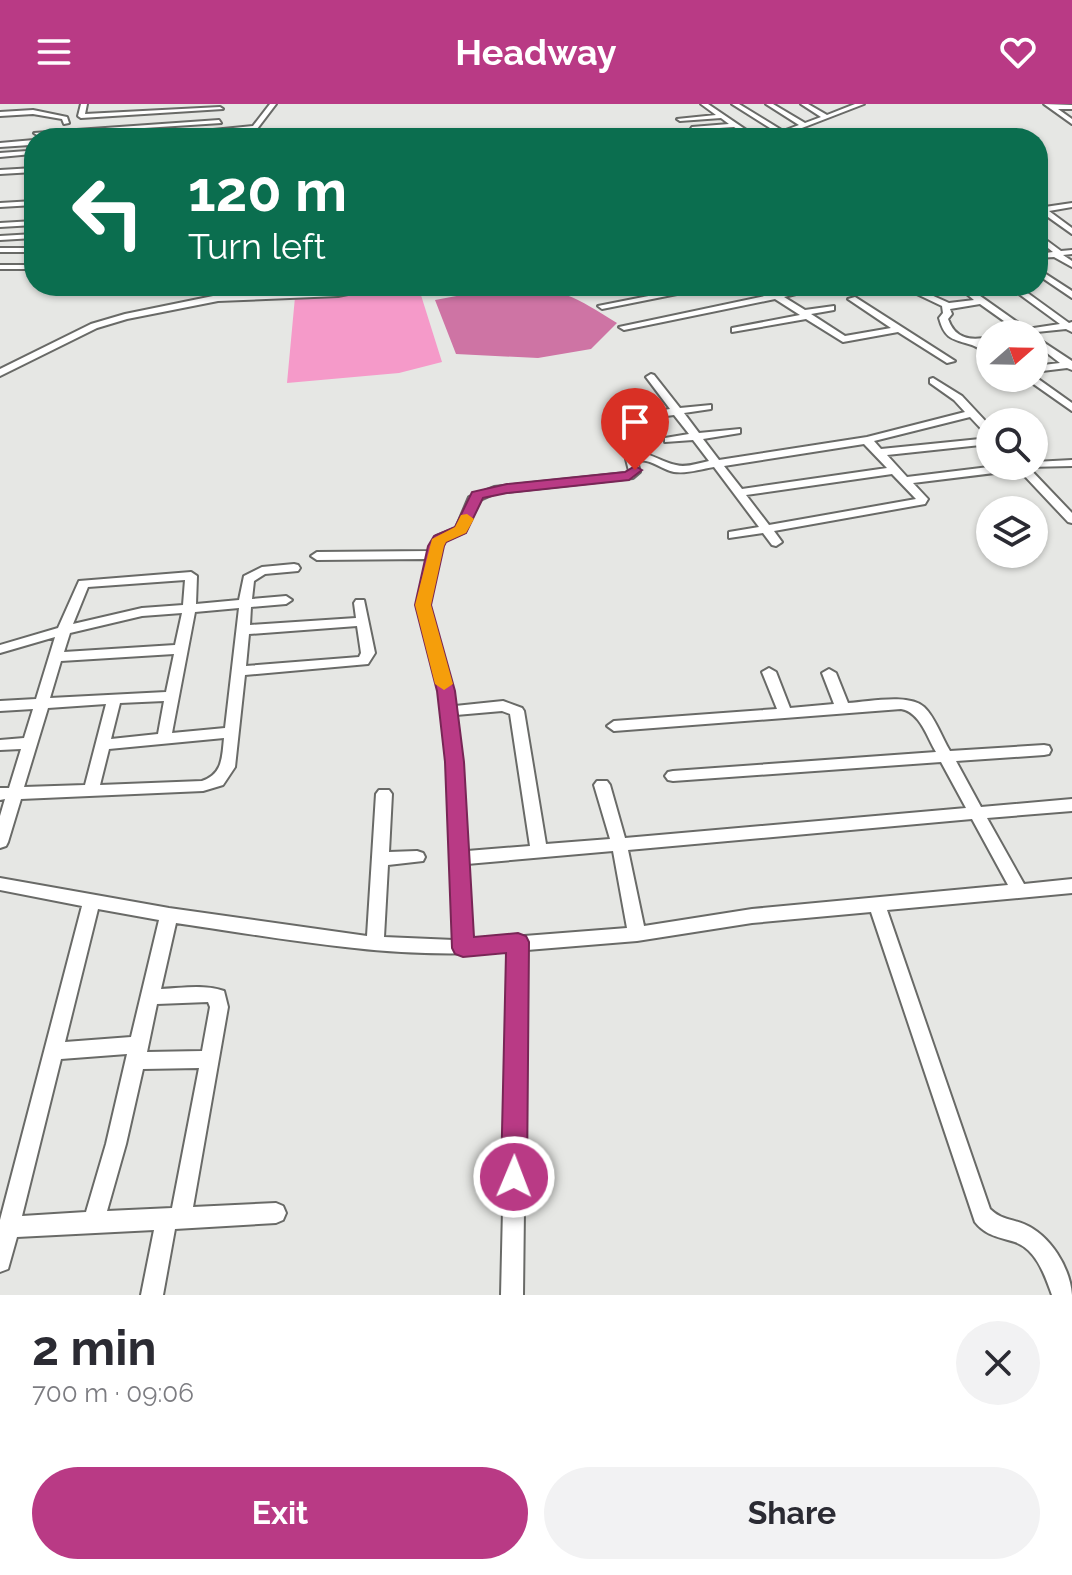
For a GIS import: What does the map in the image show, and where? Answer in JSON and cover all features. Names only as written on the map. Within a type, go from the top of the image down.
[{"type":"street","points":[[255,128],[273,104]]},
{"type":"street","points":[[704,104],[739,128]]},
{"type":"street","points":[[735,104],[774,128]]},
{"type":"street","points":[[769,104],[804,125]]},
{"type":"street","points":[[804,104],[826,117]]},
{"type":"street","points":[[837,104],[847,109]]},
{"type":"street","points":[[796,128],[861,104]]},
{"type":"street","points":[[219,122],[80,115],[84,106],[220,109]]},
{"type":"street","points":[[1049,106],[1072,107]]},
{"type":"street","points":[[1049,106],[1072,122]]},
{"type":"street","points":[[95,128],[140,119],[173,108]]},
{"type":"street","points":[[0,114],[33,112],[65,118],[66,123]]},
{"type":"street","points":[[680,119],[721,116]]},
{"type":"street","points":[[1062,116],[1072,116]]},
{"type":"street","points":[[40,128],[66,123],[140,119]]},
{"type":"street","points":[[138,128],[140,119]]},
{"type":"street","points":[[702,128],[734,125]]},
{"type":"street","points":[[0,145],[24,142]]},
{"type":"street","points":[[0,155],[24,153]]},
{"type":"street","points":[[0,172],[24,171]]},
{"type":"street","points":[[0,205],[24,204]]},
{"type":"street","points":[[1048,210],[1072,205]]},
{"type":"street","points":[[0,212],[19,211]]},
{"type":"street","points":[[1048,212],[1072,214]]},
{"type":"street","points":[[1048,214],[1070,229]]},
{"type":"street","points":[[0,225],[24,224]]},
{"type":"street","points":[[0,238],[24,237]]},
{"type":"street","points":[[1048,245],[1072,265]]},
{"type":"street","points":[[0,250],[24,250]]},
{"type":"street","points":[[1048,255],[1072,252]]},
{"type":"street","points":[[0,267],[24,267]]},
{"type":"street","points":[[1048,278],[1072,295]]},
{"type":"street","points":[[0,373],[94,326],[125,317],[218,298],[266,296]]},
{"type":"street","points":[[602,306],[657,296]]},
{"type":"street","points":[[717,296],[729,306]]},
{"type":"street","points":[[624,327],[777,296],[847,339],[898,329]]},
{"type":"street","points":[[926,296],[948,306],[982,301]]},
{"type":"street","points":[[975,296],[1007,320]]},
{"type":"street","points":[[1026,296],[1071,327]]},
{"type":"street","points":[[852,299],[950,361]]},
{"type":"street","points":[[948,306],[945,308],[948,314],[943,318],[945,329],[965,343],[976,343]]},
{"type":"street","points":[[735,330],[831,308]]},
{"type":"street","points":[[1048,331],[1071,327]]},
{"type":"street","points":[[1048,350],[1071,365]]},
{"type":"street","points":[[1048,367],[1071,365]]},
{"type":"street","points":[[651,377],[776,542]]},
{"type":"street","points":[[933,381],[958,398],[976,417]]},
{"type":"street","points":[[1048,391],[1072,408]]},
{"type":"street","points":[[636,417],[707,407]]},
{"type":"street","points":[[463,948],[461,858],[446,691],[423,605],[440,539],[461,530],[473,499],[483,493],[629,476],[635,472],[631,459],[640,455],[656,458],[674,469],[714,464],[867,440],[972,413]]},
{"type":"street","points":[[669,440],[736,431]]},
{"type":"street","points":[[733,535],[921,502],[908,480],[867,440]]},
{"type":"street","points":[[881,452],[976,442]]},
{"type":"street","points":[[1048,464],[1072,463]]},
{"type":"street","points":[[738,493],[895,470]]},
{"type":"street","points":[[908,480],[976,472]]},
{"type":"street","points":[[1035,480],[1072,520]]},
{"type":"street","points":[[317,556],[434,555]]},
{"type":"street","points":[[7,794],[203,786],[218,781],[228,767],[250,576],[294,568]]},
{"type":"street","points":[[0,842],[7,794],[43,704],[64,630],[80,588],[88,582],[190,574],[189,608],[164,739]]},
{"type":"street","points":[[0,649],[142,612],[286,600]]},
{"type":"street","points":[[240,671],[363,661],[368,653],[360,603]]},
{"type":"street","points":[[243,630],[363,622]]},
{"type":"street","points":[[56,657],[180,649]]},
{"type":"street","points":[[769,672],[786,714]]},
{"type":"street","points":[[829,673],[843,710]]},
{"type":"street","points":[[0,706],[170,696]]},
{"type":"street","points":[[91,792],[114,699]]},
{"type":"street","points":[[614,726],[901,704],[913,706],[921,712],[1019,891]]},
{"type":"street","points":[[448,711],[503,706],[517,711],[539,850]]},
{"type":"street","points":[[102,745],[230,732]]},
{"type":"street","points":[[0,745],[28,743]]},
{"type":"street","points":[[673,776],[1044,750]]},
{"type":"street","points":[[602,785],[619,843],[637,934]]},
{"type":"street","points":[[375,944],[384,794]]},
{"type":"street","points":[[461,858],[1072,805]]},
{"type":"street","points":[[380,859],[417,857]]},
{"type":"street","points":[[0,884],[169,915],[375,944],[463,948],[637,934],[752,916],[1072,886]]},
{"type":"street","points":[[0,1261],[91,902]]},
{"type":"street","points":[[877,904],[982,1215],[988,1224],[1000,1231],[1027,1236],[1038,1245],[1054,1271],[1063,1295]]},
{"type":"street","points":[[94,1221],[169,915]]},
{"type":"street","points":[[512,1295],[518,942]]},
{"type":"street","points":[[149,997],[208,994],[218,996],[219,1007],[174,1218],[152,1295]]},
{"type":"street","points":[[54,1051],[210,1059]]},
{"type":"street","points":[[10,1227],[276,1213]]},
{"type":"shaded area","points":[[421,296],[442,362],[399,373],[287,383],[295,297]]},
{"type":"shaded area","points":[[456,296],[569,296],[617,323],[591,349],[538,358],[456,354],[435,300]]},
{"type":"slow traffic","points":[[444,684],[423,605],[436,546],[440,539],[461,530],[467,519]]},
{"type":"route","points":[[514,1177],[518,942],[463,948],[455,762],[446,691],[423,605],[436,546],[440,539],[461,530],[473,499],[478,495],[507,488],[629,476],[635,470]]}]
